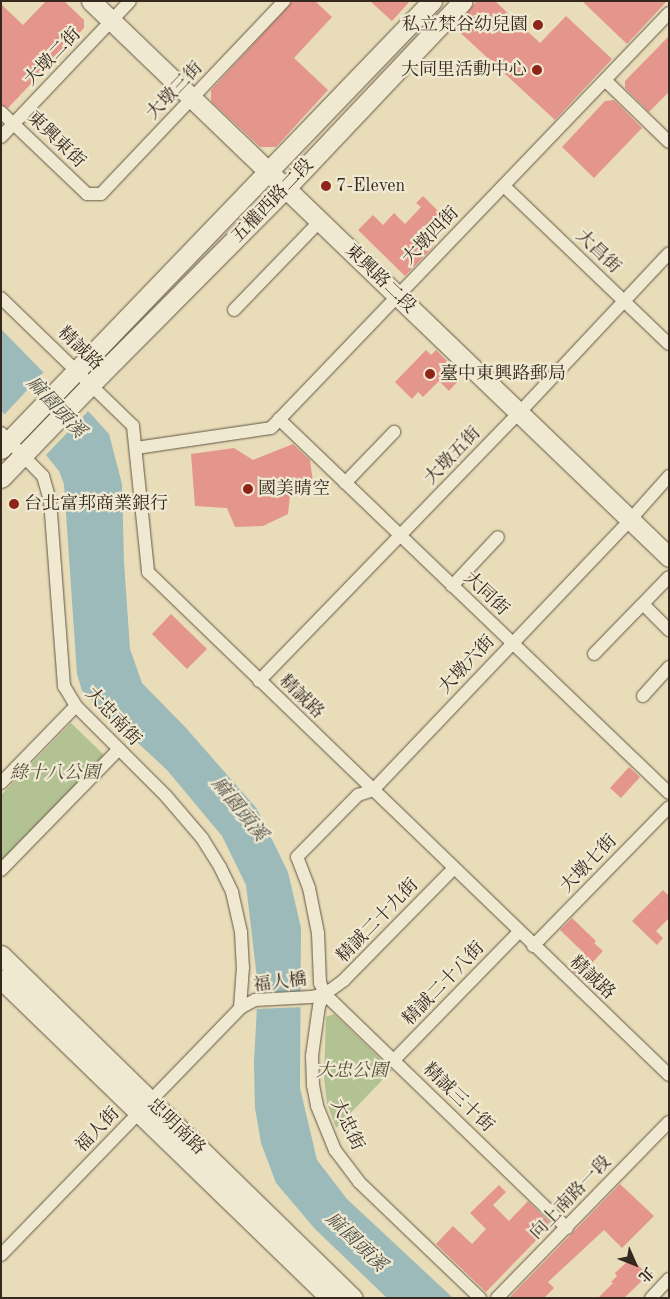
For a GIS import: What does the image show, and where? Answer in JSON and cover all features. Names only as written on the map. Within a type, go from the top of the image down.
[{"type":"main road","name":"東興路二段","points":[[91,1],[193,97],[669,557]]},
{"type":"main road","name":"五權西路二段","points":[[7,439],[270,172],[432,1]]},
{"type":"main road","name":"五權西路二段","points":[[1,478],[286,188],[463,1]]},
{"type":"main road","name":"忠明南路","points":[[1,955],[144,1107],[335,1295]]},
{"type":"main road","name":"忠明南路","points":[[1,979],[144,1107]]},
{"type":"street","name":"大墩二街","points":[[1,137],[130,1]]},
{"type":"street","name":"大墩三街","points":[[87,194],[101,194],[284,1]]},
{"type":"street","name":"大墩四街","points":[[136,448],[271,428],[669,13]]},
{"type":"street","points":[[605,80],[667,136]]},
{"type":"street","name":"東興東街","points":[[1,112],[87,194]]},
{"type":"street","name":"大昌街","points":[[504,186],[669,344]]},
{"type":"street","points":[[234,310],[320,221]]},
{"type":"street","name":"大墩五街","points":[[259,681],[519,413],[669,253]]},
{"type":"street","name":"精誠路","points":[[1,298],[70,377],[85,391],[133,426],[148,572],[453,869],[669,1075]]},
{"type":"street","name":"大同街","points":[[279,419],[669,793]]},
{"type":"street","points":[[346,483],[394,432]]},
{"type":"street","name":"大忠南街","points":[[7,439],[28,450],[43,476],[50,500],[64,686],[76,706],[166,796],[202,838],[232,892],[241,932],[243,967],[240,1008]]},
{"type":"street","name":"大墩六街","points":[[326,994],[320,983],[318,933],[309,888],[297,857],[358,795],[373,790],[630,520],[669,476]]},
{"type":"street","points":[[452,586],[498,537]]},
{"type":"street","points":[[594,654],[669,578]]},
{"type":"street","points":[[642,604],[669,630]]},
{"type":"street","points":[[643,696],[669,668]]},
{"type":"street","points":[[1,783],[76,706]]},
{"type":"street","points":[[1,870],[119,749]]},
{"type":"street","name":"大墩七街","points":[[534,946],[669,807]]},
{"type":"street","name":"精誠二十九街","points":[[326,994],[344,980],[453,869]]},
{"type":"street","name":"精誠二十八街","points":[[394,1060],[519,932]]},
{"type":"street","name":"福人橋","points":[[240,1008],[256,1000],[311,997],[326,994]]},
{"type":"street","name":"精誠三十街","points":[[326,994],[567,1228]]},
{"type":"street","name":"大忠街","points":[[326,994],[319,1006],[312,1056],[313,1085],[317,1106],[336,1150],[359,1182],[480,1298]]},
{"type":"street","name":"福人街","points":[[1,1255],[240,1008]]},
{"type":"street","name":"向上南路一段","points":[[497,1298],[669,1122]]},
{"type":"street","points":[[651,1298],[669,1279]]},
{"type":"green space","name":"綠十八公園","points":[[71,723],[104,755],[1,863],[1,795]]},
{"type":"green space","name":"大忠公園","points":[[334,1014],[392,1070],[336,1128],[327,1103],[324,1078],[326,1017]]},
{"type":"water","name":"麻園頭溪","points":[[1,329],[44,373],[89,412],[109,434],[122,484],[124,562],[130,649],[142,683],[186,728],[257,809],[288,872],[301,928],[300,1088],[317,1160],[347,1199],[453,1298],[387,1298],[315,1229],[276,1183],[261,1143],[255,1108],[254,1062],[258,987],[246,885],[222,836],[167,770],[82,691],[77,674],[64,484],[59,471],[46,455],[1,411]]},
{"type":"pier","points":[[45,371],[89,410],[45,456],[3,416]]},
{"type":"pier","points":[[304,991],[304,1007],[257,1009],[256,993]]},
{"type":"building","points":[[46,1],[64,1],[84,20],[84,28],[8,108],[1,104],[1,4],[23,25]]},
{"type":"building","points":[[293,1],[315,1],[332,17],[294,58],[328,90],[276,147],[260,147],[211,101],[211,90]]},
{"type":"building","points":[[370,1],[410,1],[392,21]]},
{"type":"building","points":[[477,1],[495,1],[540,43],[566,16],[612,59],[555,120],[454,27]]},
{"type":"building","points":[[582,1],[667,1],[627,44]]},
{"type":"building","points":[[669,36],[669,92],[649,112],[625,88],[625,81]]},
{"type":"building","points":[[614,100],[642,128],[594,178],[562,147],[605,101]]},
{"type":"building","points":[[423,196],[443,216],[436,223],[439,226],[432,233],[436,237],[429,244],[433,247],[405,276],[358,230],[373,215],[383,225],[394,213],[405,224],[421,207],[416,203]]},
{"type":"building","name":"臺中東興路郵局","points":[[426,350],[431,355],[436,350],[458,372],[454,376],[459,380],[449,391],[439,381],[423,397],[418,392],[412,399],[395,382]]},
{"type":"building","name":"國美晴空","points":[[293,444],[310,460],[313,482],[290,496],[288,514],[263,526],[235,527],[227,508],[195,506],[191,454],[234,448],[253,460]]},
{"type":"building","points":[[171,614],[207,649],[187,669],[152,634]]},
{"type":"building","points":[[629,767],[640,777],[621,798],[610,788]]},
{"type":"building","points":[[663,890],[669,896],[669,918],[656,931],[663,938],[657,945],[632,921]]},
{"type":"building","points":[[572,918],[596,941],[594,943],[603,951],[579,977],[570,968],[584,953],[560,930]]},
{"type":"building","points":[[620,1184],[654,1216],[622,1248],[604,1230],[548,1282],[554,1288],[544,1298],[509,1298]]},
{"type":"building","points":[[499,1185],[506,1192],[493,1205],[509,1221],[528,1201],[549,1222],[548,1228],[486,1292],[436,1244],[453,1226],[472,1244],[486,1229],[470,1213]]},
{"type":"building","points":[[631,1258],[648,1275],[624,1298],[598,1298],[613,1283],[611,1282],[617,1276],[615,1273]]},
{"type":"place","name":"私立梵谷幼兒園","points":[[538,25]]},
{"type":"place","name":"大同里活動中心","points":[[537,70]]},
{"type":"place","name":"7-Eleven","points":[[326,186]]},
{"type":"place","name":"臺中東興路郵局","points":[[430,374]]},
{"type":"place","name":"國美晴空","points":[[248,489]]},
{"type":"place","name":"台北富邦商業銀行","points":[[14,504]]}]
